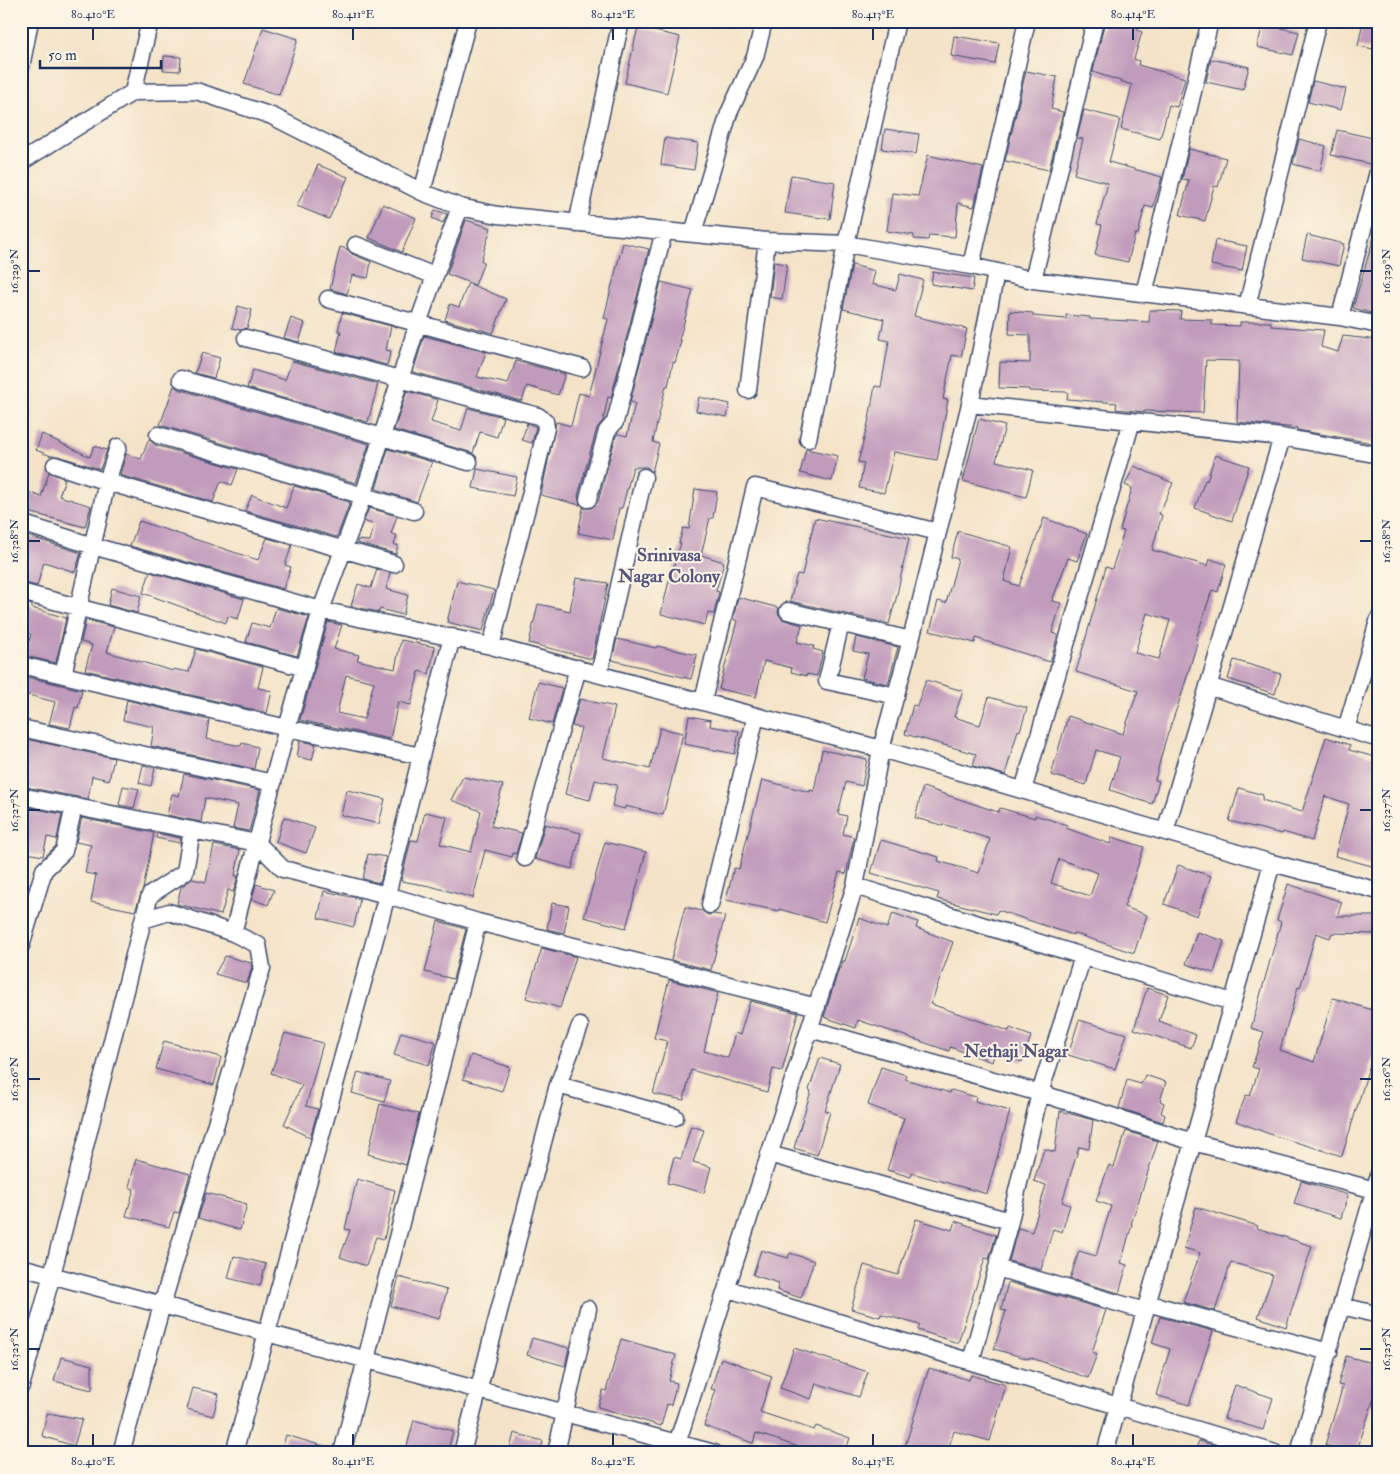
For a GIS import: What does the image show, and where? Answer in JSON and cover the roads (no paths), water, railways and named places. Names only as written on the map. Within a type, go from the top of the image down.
[{"type":"street","points":[[21,67],[30,21]]},
{"type":"street","points":[[133,92],[150,21]]},
{"type":"street","points":[[422,192],[468,21]]},
{"type":"street","points":[[578,224],[621,21]]},
{"type":"street","points":[[693,233],[728,113],[755,57],[764,21]]},
{"type":"street","points":[[808,439],[846,244],[897,21]]},
{"type":"street","points":[[971,266],[1027,21]]},
{"type":"street","points":[[1033,280],[1095,21]]},
{"type":"street","points":[[1144,294],[1210,21]]},
{"type":"street","points":[[1247,306],[1318,21]]},
{"type":"street","points":[[21,162],[133,92],[196,91],[272,116],[422,192],[460,207],[498,215],[767,241],[846,244],[971,266],[1033,280],[1340,317],[1379,325]]},
{"type":"street","points":[[1340,317],[1379,168]]},
{"type":"street","points":[[233,933],[287,728],[321,610],[364,496],[418,323],[460,207]]},
{"type":"street","points":[[588,499],[607,432],[615,422],[664,231]]},
{"type":"street","points":[[748,390],[767,241]]},
{"type":"street","points":[[356,245],[435,276]]},
{"type":"street","points":[[676,1447],[818,1007],[855,886],[881,749],[911,640],[970,404],[996,273]]},
{"type":"street","points":[[328,299],[582,368]]},
{"type":"street","points":[[246,338],[538,416],[545,421],[546,428],[532,492],[491,646]]},
{"type":"street","points":[[181,379],[469,462]]},
{"type":"street","points":[[970,404],[1282,437],[1379,455]]},
{"type":"street","points":[[1023,790],[1132,422]]},
{"type":"street","points":[[158,435],[414,511]]},
{"type":"street","points":[[1165,832],[1282,437]]},
{"type":"street","points":[[63,675],[107,482],[118,447]]},
{"type":"street","points":[[55,465],[107,482],[394,564]]},
{"type":"street","points":[[599,674],[644,477]]},
{"type":"street","points":[[703,701],[754,488],[938,532]]},
{"type":"street","points":[[21,523],[93,546],[321,610],[491,646],[881,749],[1272,863],[1379,890]]},
{"type":"street","points":[[21,592],[305,668]]},
{"type":"street","points":[[788,611],[911,640]]},
{"type":"street","points":[[1346,729],[1379,618]]},
{"type":"street","points":[[841,623],[827,681],[896,696]]},
{"type":"street","points":[[234,1453],[387,896],[452,637]]},
{"type":"street","points":[[21,665],[287,728],[421,756]]},
{"type":"street","points":[[525,858],[578,668]]},
{"type":"street","points":[[1208,686],[1379,739]]},
{"type":"street","points":[[710,905],[756,716]]},
{"type":"street","points":[[21,728],[273,783]]},
{"type":"street","points":[[21,796],[257,843],[283,869],[478,922],[818,1007]]},
{"type":"street","points":[[21,946],[44,870],[64,851],[74,806]]},
{"type":"street","points":[[21,1386],[52,1275],[150,895],[185,872],[192,830]]},
{"type":"street","points":[[1105,1453],[1272,863]]},
{"type":"street","points":[[855,886],[1232,1002]]},
{"type":"street","points":[[122,1453],[162,1305],[262,968],[258,945],[233,933],[169,912],[144,920]]},
{"type":"street","points":[[342,1453],[478,922]]},
{"type":"street","points":[[971,1361],[1010,1221],[1040,1093],[1083,956]]},
{"type":"street","points":[[462,1453],[558,1085],[580,1026]]},
{"type":"street","points":[[810,1029],[1040,1093],[1193,1142],[1377,1182],[1299,1453]]},
{"type":"street","points":[[558,1085],[675,1116]]},
{"type":"street","points":[[769,1154],[1010,1221]]},
{"type":"street","points":[[21,1267],[566,1412],[676,1447],[714,1453]]},
{"type":"street","points":[[997,1268],[1329,1352]]},
{"type":"street","points":[[728,1289],[1275,1453]]},
{"type":"street","points":[[1342,1306],[1379,1315]]},
{"type":"street","points":[[556,1453],[588,1308]]},
{"type":"district","name":"Srinivasa Nagar Colony","points":[[669,565]]},
{"type":"district","name":"Nethaji Nagar","points":[[1016,1051]]}]
